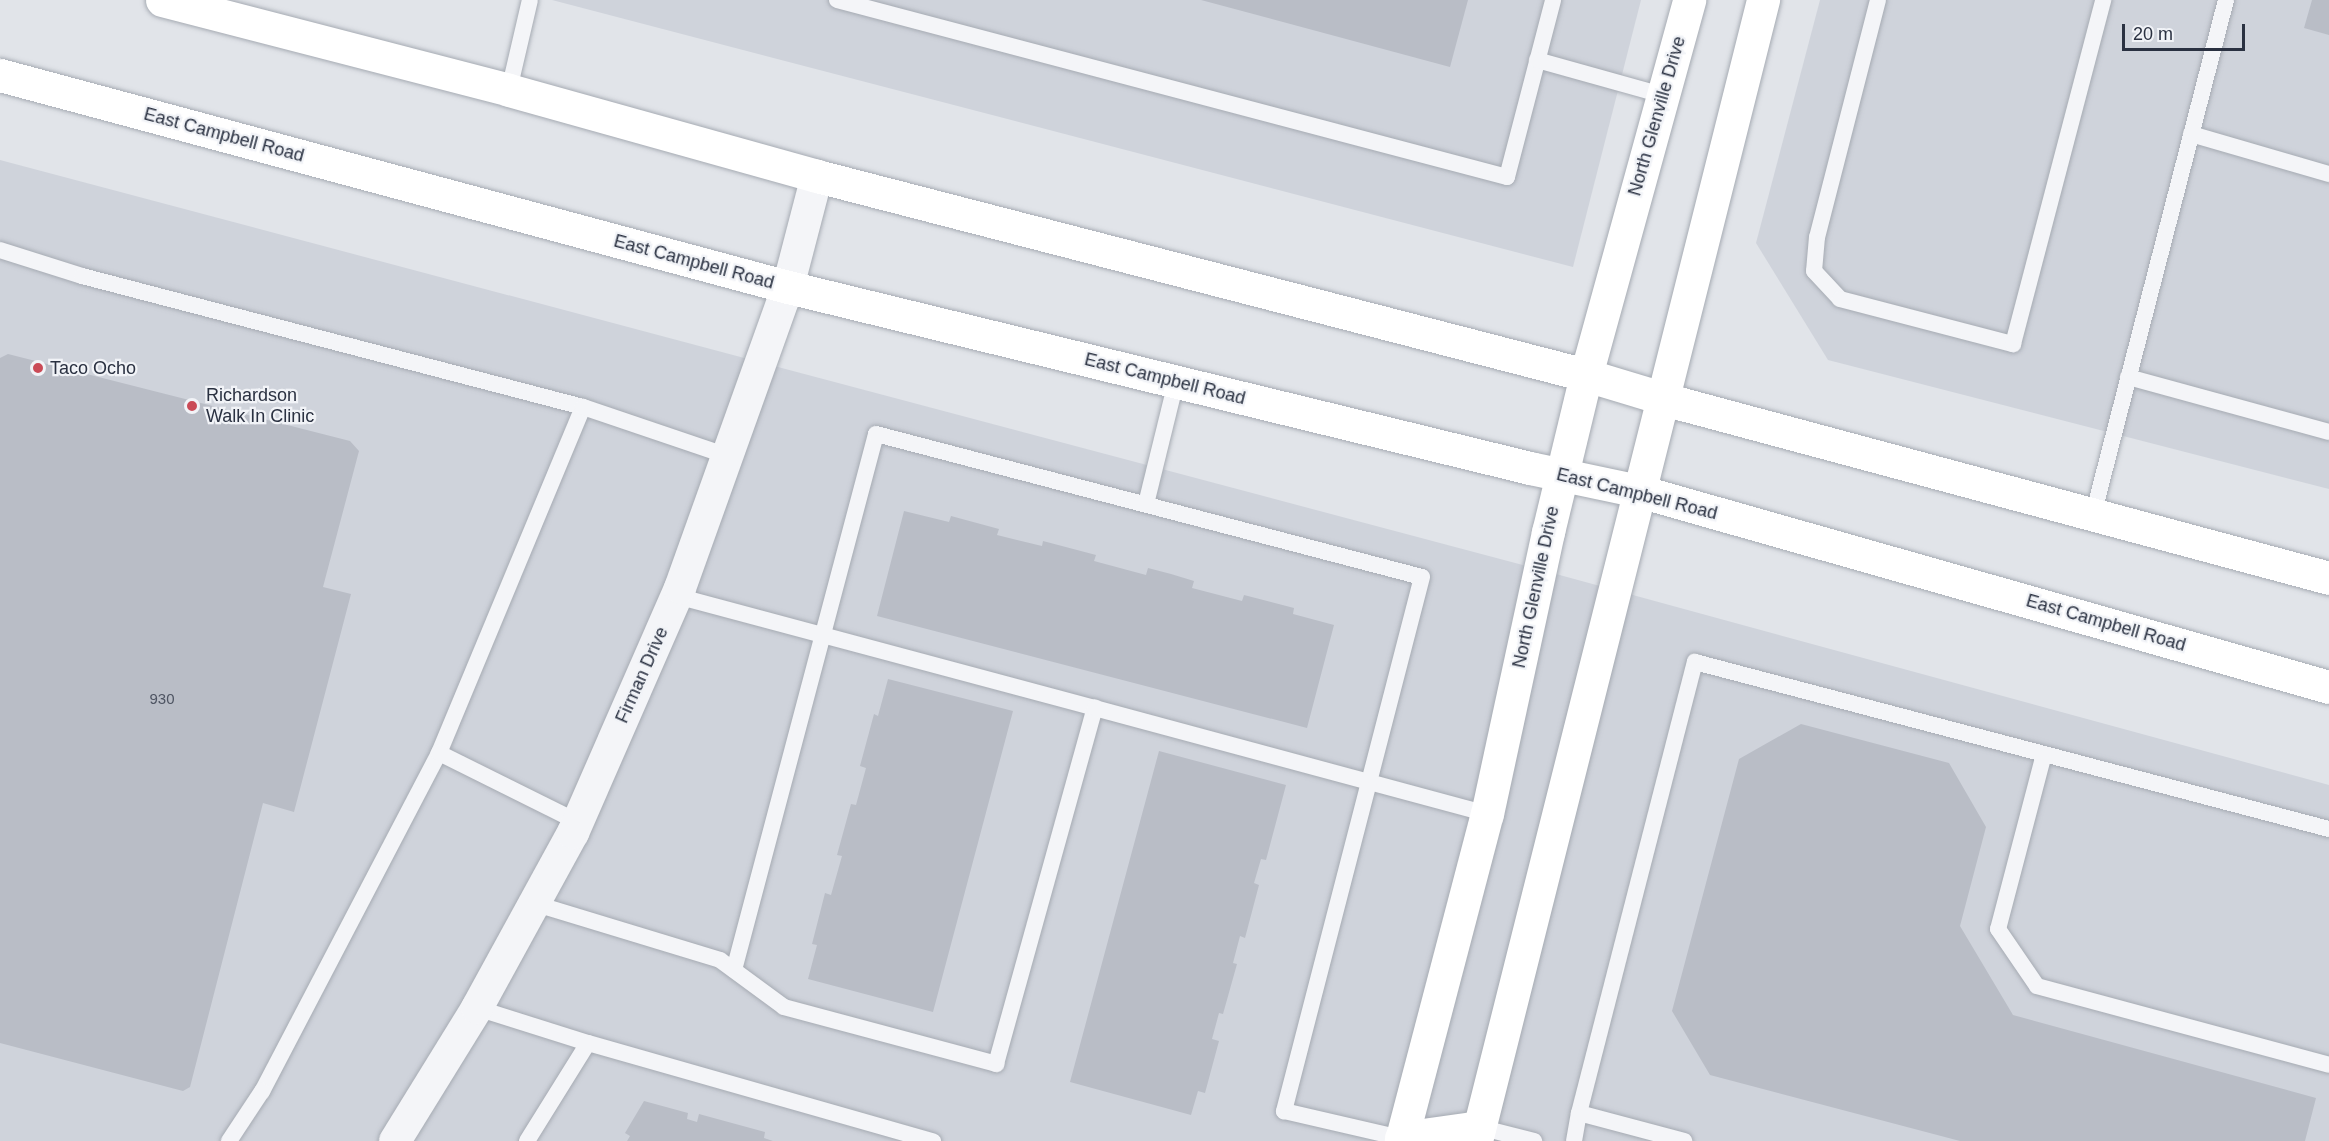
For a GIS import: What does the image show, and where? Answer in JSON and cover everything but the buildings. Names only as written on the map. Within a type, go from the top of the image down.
[{"type":"main road","points":[[162,0],[509,90],[817,176],[1586,375],[1663,398],[2329,578]]},
{"type":"main road","name":"North Glenville Drive","points":[[1401,1140],[1487,814],[1561,475],[1586,375],[1689,0]]},
{"type":"main road","points":[[1401,1140],[1478,1134],[1763,0]]},
{"type":"main road","name":"East Campbell Road","points":[[0,75],[788,287],[1561,475],[1639,491],[2329,687]]},
{"type":"street","name":"Firman Drive","points":[[395,1141],[477,1008],[536,904],[578,822],[677,596],[788,287],[817,176]]},
{"type":"lane","points":[[509,90],[530,0]]},
{"type":"lane","points":[[837,0],[1506,177],[1553,0]]},
{"type":"lane","points":[[1878,0],[1817,237],[1814,271],[1840,299],[2013,344],[2103,0]]},
{"type":"lane","points":[[2093,515],[2226,0]]},
{"type":"lane","points":[[1537,60],[1662,95]]},
{"type":"lane","points":[[2191,134],[2329,174]]},
{"type":"lane","points":[[0,250],[82,276],[583,407],[728,456]]},
{"type":"lane","points":[[2128,377],[2329,432]]},
{"type":"lane","points":[[1146,504],[1176,382]]},
{"type":"lane","points":[[229,1141],[262,1091],[439,753],[583,407]]},
{"type":"lane","points":[[734,970],[876,434],[1422,577],[1284,1110],[1401,1140]]},
{"type":"lane","points":[[677,596],[1487,814]]},
{"type":"lane","points":[[1574,1141],[1579,1113],[1695,662],[2329,829]]},
{"type":"lane","points":[[536,904],[720,960],[784,1007],[996,1064],[1095,708]]},
{"type":"lane","points":[[439,753],[578,822]]},
{"type":"lane","points":[[2044,754],[1998,929],[2037,986],[2329,1065]]},
{"type":"lane","points":[[477,1008],[588,1043],[933,1141]]},
{"type":"lane","points":[[527,1141],[588,1043]]},
{"type":"lane","points":[[1579,1113],[1684,1141]]},
{"type":"lane","points":[[1478,1134],[1534,1141]]},
{"type":"shaded area","points":[[552,0],[1641,0],[1573,267]]},
{"type":"shaded area","points":[[1820,0],[2329,0],[2329,489],[1828,360],[1756,243]]},
{"type":"shaded area","points":[[0,160],[1519,564],[2329,785],[2329,1141],[0,1141]]},
{"type":"place","name":"Taco Ocho","points":[[38,368]]},
{"type":"place","name":"Richardson Walk In Clinic","points":[[192,406]]}]
